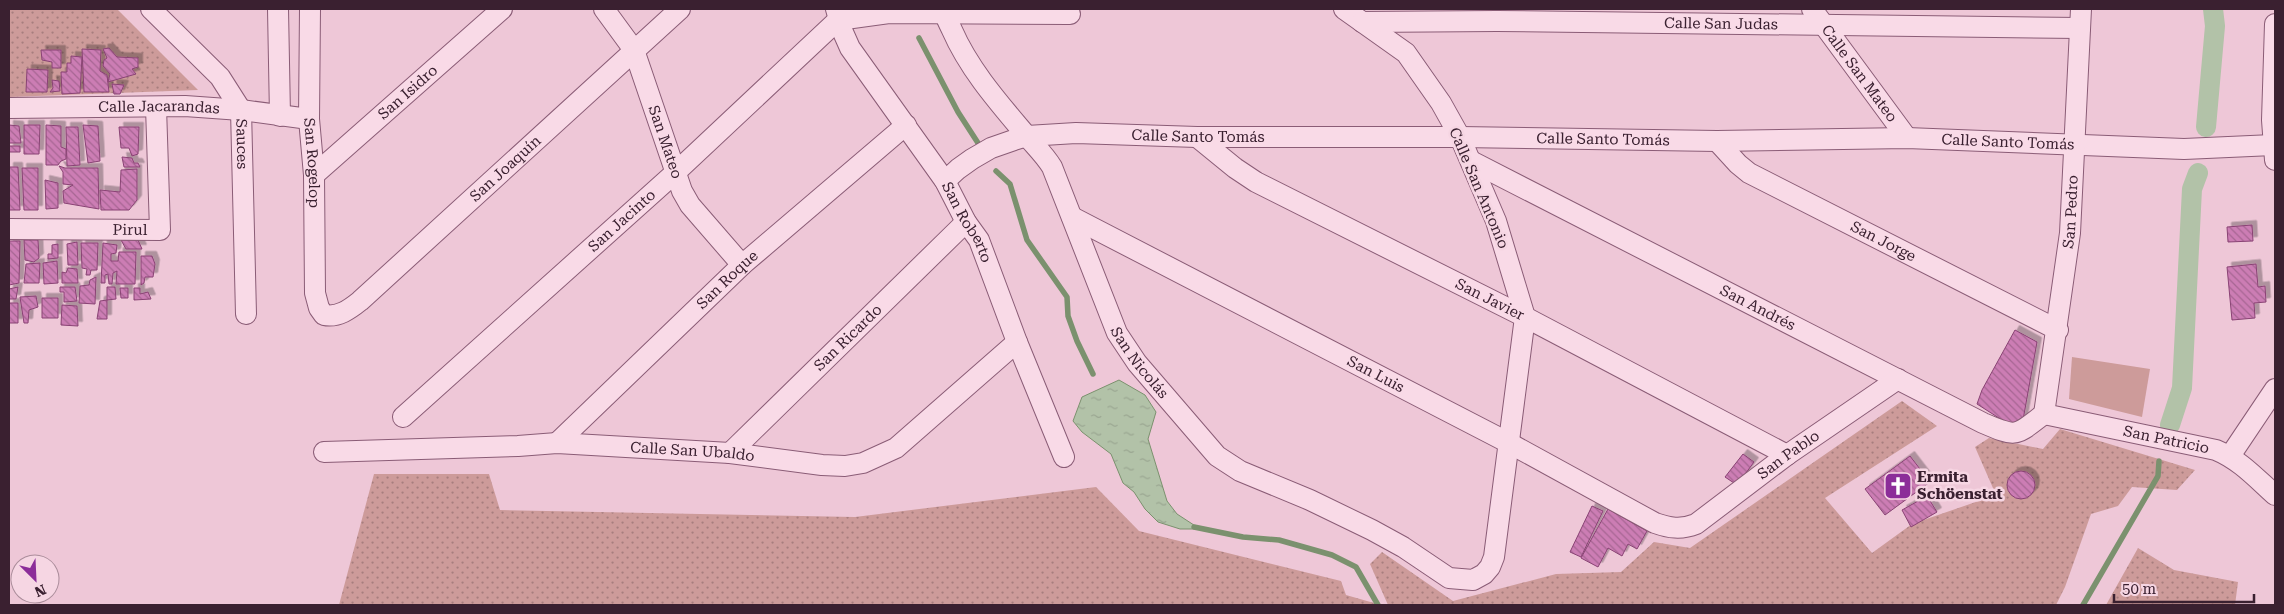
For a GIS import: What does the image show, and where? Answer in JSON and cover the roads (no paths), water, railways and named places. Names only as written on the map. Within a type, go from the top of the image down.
[{"type":"street","name":"Sauces","points":[[151,9],[220,77],[241,110],[246,314]]},
{"type":"street","points":[[278,9],[280,116]]},
{"type":"street","name":"San Isidro","points":[[314,175],[502,9]]},
{"type":"street","name":"San Mateo","points":[[604,9],[634,50],[682,191],[690,205],[742,265]]},
{"type":"street","name":"San Joaquín","points":[[324,315],[330,316],[345,312],[360,301],[680,9]]},
{"type":"street","name":"Calle San Antonio","points":[[1344,9],[1406,53],[1441,103],[1460,137],[1496,222],[1525,317],[1494,557],[1490,567],[1484,574],[1473,580]]},
{"type":"street","points":[[837,14],[944,11],[1070,14]]},
{"type":"street","name":"San Nicolás","points":[[944,11],[956,40],[970,64],[1026,136],[1040,149],[1052,167],[1117,333],[1137,363],[1217,456],[1240,470],[1310,500],[1372,530],[1403,547],[1449,578],[1473,580]]},
{"type":"street","name":"San Rogelop","points":[[314,12],[309,119],[314,175],[315,293],[319,308],[324,315]]},
{"type":"street","name":"San Roberto","points":[[837,14],[850,48],[945,181],[966,222],[979,240],[1017,342],[1064,457]]},
{"type":"street","name":"San Jacinto","points":[[403,418],[676,172],[837,14]]},
{"type":"street","name":"Calle San Judas","points":[[1362,22],[1818,17],[2081,18]]},
{"type":"street","name":"Calle San Mateo","points":[[1818,17],[1907,138]]},
{"type":"street","name":"San Pedro","points":[[2044,414],[2058,330],[2070,233],[2081,18]]},
{"type":"street","points":[[2274,153],[2272,120],[2275,24]]},
{"type":"street","name":"Calle Jacarandas","points":[[9,108],[185,106],[241,110],[309,119]]},
{"type":"street","name":"Pirul","points":[[9,229],[160,230],[156,107]]},
{"type":"street","name":"San Roque","points":[[557,443],[742,265],[906,125]]},
{"type":"street","name":"Calle Santo Tomás","points":[[945,181],[958,169],[991,148],[1026,136],[1076,133],[1198,137],[1460,137],[1717,141],[1907,138],[2274,153]]},
{"type":"street","name":"San Javier","points":[[1198,137],[1235,168],[1256,182],[1525,317],[1787,455]]},
{"type":"street","name":"San Jorge","points":[[1717,141],[1738,164],[1750,173],[2058,330]]},
{"type":"street","name":"San Andrés","points":[[1471,161],[1983,423],[2012,434],[2022,432],[2044,414]]},
{"type":"street","name":"San Luis","points":[[1072,218],[1508,443],[1655,523],[1680,529]]},
{"type":"street","name":"San Ricardo","points":[[730,453],[966,222]]},
{"type":"street","name":"Calle San Ubaldo","points":[[324,452],[557,443],[730,453],[822,465],[845,466],[864,463],[896,448],[1017,342]]},
{"type":"street","name":"San Pablo","points":[[1680,529],[1696,524],[1787,455],[1898,379]]},
{"type":"street","points":[[2230,456],[2275,389]]},
{"type":"street","name":"San Patricio","points":[[2044,414],[2191,444],[2230,456],[2275,495]]},
{"type":"water","points":[[1119,380],[1145,395],[1156,412],[1148,439],[1167,501],[1177,514],[1200,529],[1180,529],[1158,522],[1145,509],[1134,492],[1123,483],[1111,454],[1082,432],[1073,421],[1082,397]]},
{"type":"waterway","points":[[2206,127],[2215,26],[2213,9]]},
{"type":"waterway","points":[[919,38],[958,112],[978,143]]},
{"type":"waterway","points":[[996,171],[1010,184],[1027,240],[1067,297],[1068,316],[1077,341],[1093,374]]},
{"type":"waterway","points":[[2170,425],[2182,388],[2192,189],[2198,173]]},
{"type":"waterway","points":[[2083,605],[2158,476],[2159,461]]},
{"type":"waterway","points":[[1194,527],[1243,537],[1279,540],[1332,555],[1356,567],[1378,605]]},
{"type":"place","name":"Ermita Schöenstat","points":[[1898,486]]}]
